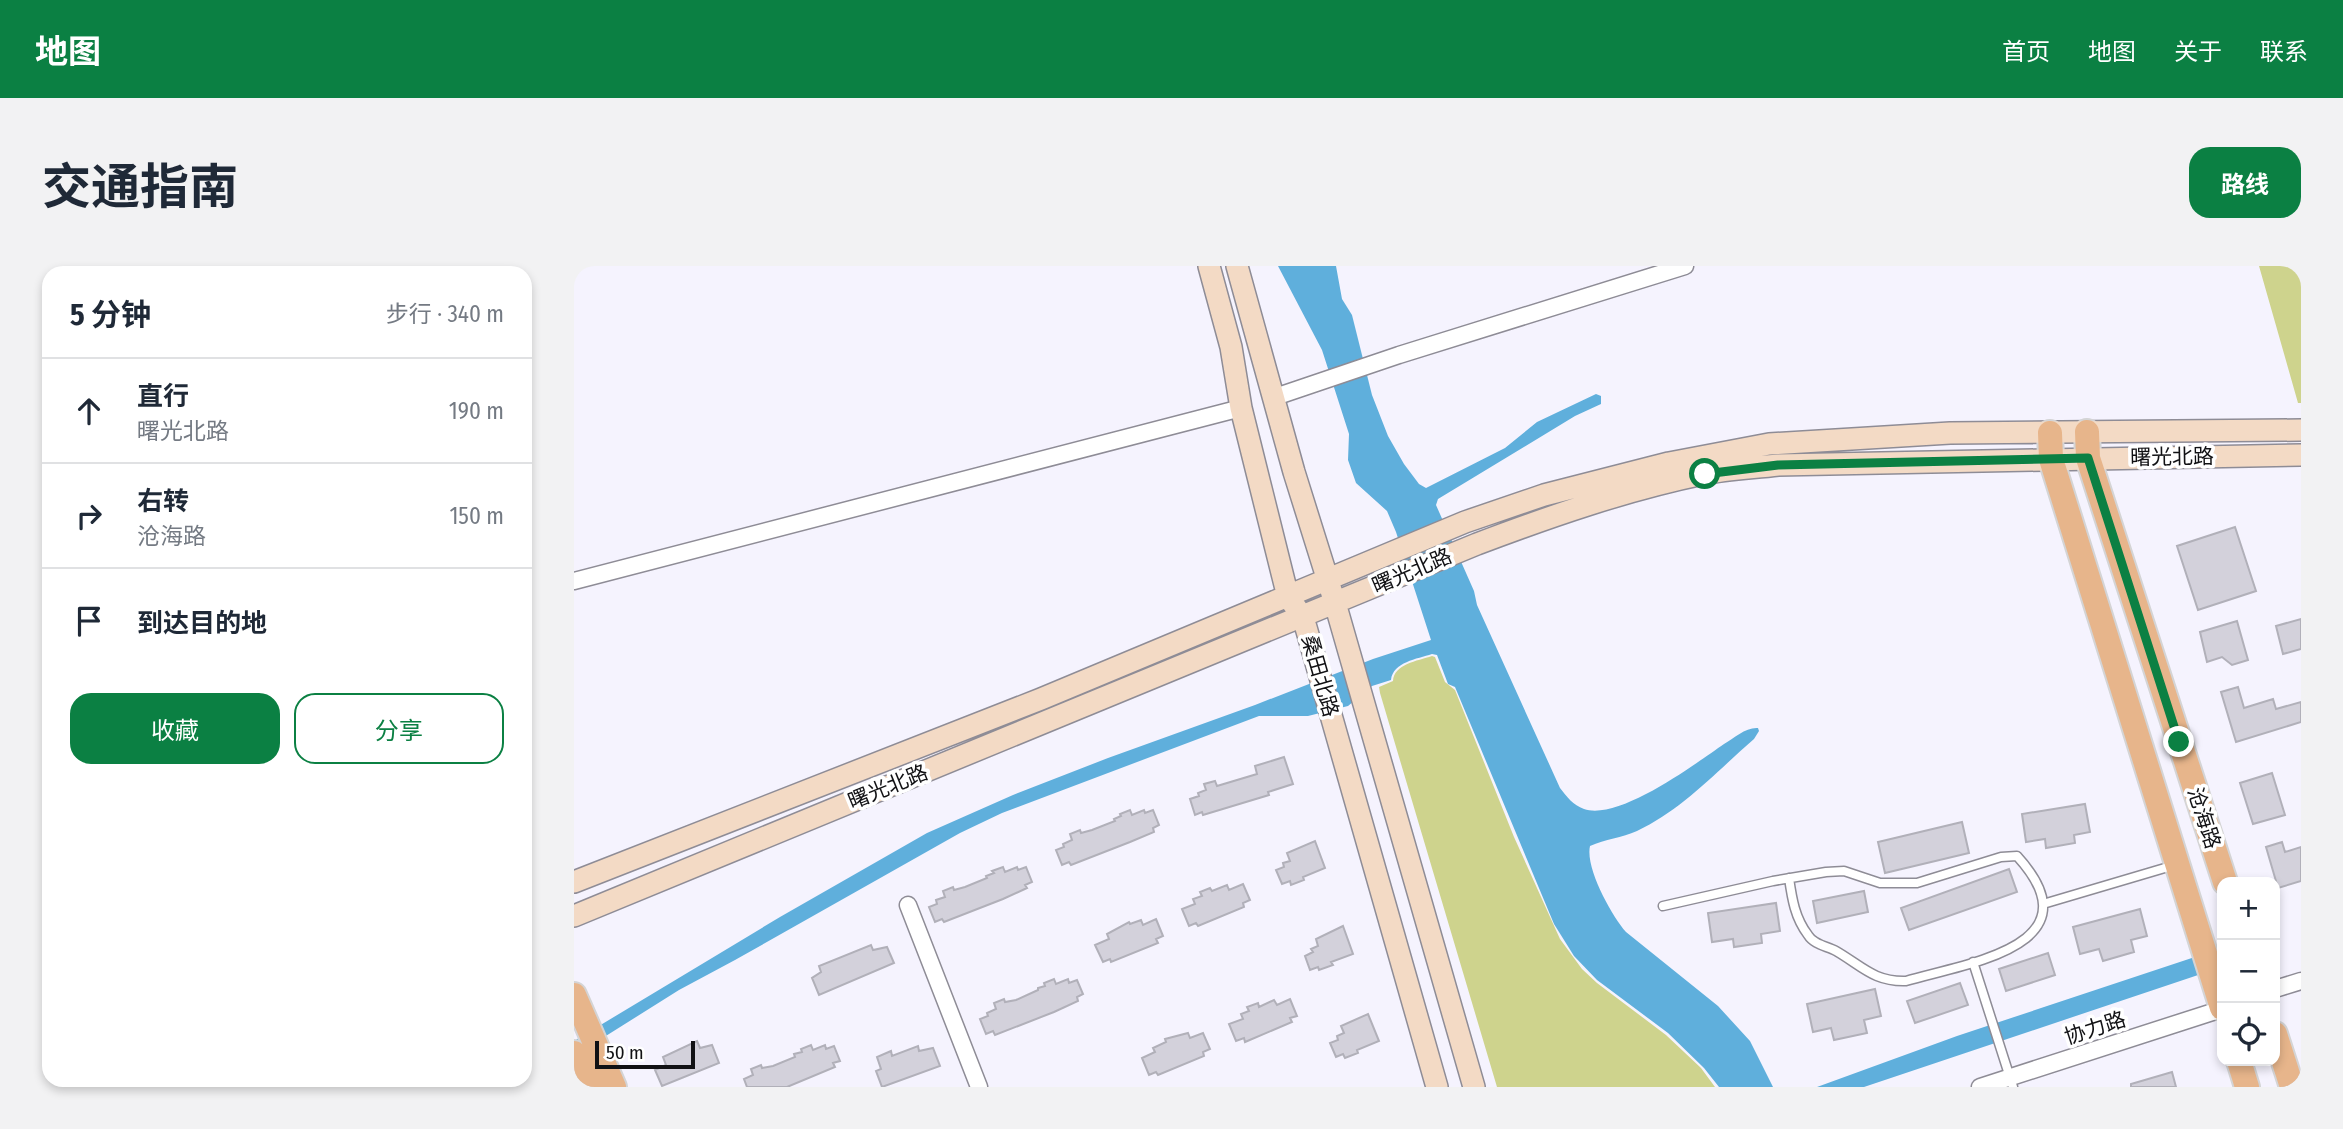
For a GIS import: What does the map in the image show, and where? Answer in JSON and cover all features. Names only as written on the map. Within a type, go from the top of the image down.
[{"type":"main road","name":"桑田北路","points":[[1209,266],[1231,347],[1241,408],[1288,597],[1303,617],[1437,1087]]},
{"type":"main road","name":"桑田北路","points":[[1237,266],[1294,472],[1335,603],[1474,1087]]},
{"type":"main road","name":"曙光北路","points":[[574,882],[1041,699],[1465,522],[1544,495],[1669,463],[1769,444],[1950,433],[2301,430]]},
{"type":"main road","name":"沧海路","points":[[2087,432],[2088,458],[2223,877]]},
{"type":"main road","points":[[2050,433],[2051,459],[2220,1003]]},
{"type":"main road","name":"曙光北路","points":[[574,916],[1477,544],[1632,491],[1705,474],[1778,465],[2301,455]]},
{"type":"main road","points":[[579,1006],[603,1082]]},
{"type":"main road","points":[[2280,1050],[2292,1087]]},
{"type":"main road","points":[[574,1053],[603,1082]]},
{"type":"main road","points":[[2241,1066],[2247,1087]]},
{"type":"street","points":[[1275,397],[1399,355],[1685,266]]},
{"type":"street","points":[[574,581],[1241,408]]},
{"type":"street","points":[[908,905],[979,1087]]},
{"type":"street","points":[[2280,987],[2301,981]]},
{"type":"street","name":"协力路","points":[[1980,1087],[2011,1082],[2217,1011]]},
{"type":"lane","points":[[1663,906],[1789,878],[1826,872],[1844,872],[1881,883],[1917,883],[2001,858],[2017,856],[2028,868],[2043,904],[2040,923],[2025,940],[2007,952],[1906,981],[1890,981],[1871,974],[1835,950],[1812,941],[1799,921],[1789,878]]},
{"type":"lane","points":[[2043,904],[2178,864]]},
{"type":"lane","points":[[1973,962],[2011,1082]]},
{"type":"green space","points":[[2259,266],[2301,266],[2301,403],[2298,403]]},
{"type":"green space","points":[[1435,657],[1445,682],[1455,690],[1514,837],[1560,939],[1582,969],[1666,1035],[1701,1068],[1715,1087],[1497,1087],[1379,687],[1393,681],[1394,675],[1402,667]]},
{"type":"water","points":[[1278,266],[1336,266],[1342,299],[1352,315],[1372,395],[1388,436],[1404,464],[1419,484],[1426,488],[1505,448],[1537,422],[1596,394],[1601,396],[1601,404],[1575,416],[1438,499],[1436,505],[1474,591],[1477,605],[1560,788],[1577,805],[1584,809],[1599,810],[1617,807],[1636,799],[1676,777],[1740,733],[1758,728],[1754,739],[1684,801],[1637,831],[1590,846],[1590,855],[1601,891],[1626,932],[1718,1006],[1750,1041],[1773,1087],[1719,1087],[1704,1068],[1668,1033],[1597,980],[1574,956],[1554,924],[1455,687],[1448,684],[1437,655],[1432,654],[1401,665],[1391,680],[1372,686],[1348,706],[1308,716],[1259,716],[1002,813],[960,833],[679,990],[574,1056],[574,1041],[780,917],[927,833],[1013,795],[1108,758],[1431,640],[1387,511],[1356,483],[1348,460],[1349,434],[1322,350]]},
{"type":"water","points":[[2217,950],[2217,969],[1864,1087],[1817,1087],[1957,1036]]},
{"type":"building","points":[[2235,527],[2256,591],[2198,610],[2177,546]]},
{"type":"building","points":[[2301,619],[2301,649],[2283,654],[2276,626]]},
{"type":"building","points":[[2237,621],[2248,660],[2232,665],[2222,657],[2207,662],[2200,632]]},
{"type":"building","points":[[2238,687],[2244,708],[2273,699],[2276,709],[2301,702],[2301,722],[2236,742],[2221,692]]},
{"type":"building","points":[[1284,757],[1293,784],[1268,792],[1269,795],[1195,815],[1190,799],[1206,790],[1204,784],[1215,781],[1217,786],[1257,774],[1255,766]]},
{"type":"building","points":[[2272,773],[2285,815],[2253,824],[2240,783]]},
{"type":"building","points":[[2085,804],[2090,832],[2074,835],[2075,843],[2046,848],[2045,839],[2026,842],[2022,814]]},
{"type":"building","points":[[1130,810],[1132,815],[1153,810],[1159,825],[1153,828],[1154,832],[1130,842],[1071,865],[1069,862],[1062,865],[1056,850],[1072,840],[1070,834],[1080,830],[1081,833],[1092,830],[1115,821],[1120,814]]},
{"type":"building","points":[[1962,822],[1969,853],[1885,873],[1878,842]]},
{"type":"building","points":[[1315,841],[1325,868],[1291,885],[1290,881],[1282,884],[1276,870],[1284,867],[1283,863],[1290,861],[1287,853]]},
{"type":"building","points":[[2282,842],[2285,852],[2301,847],[2301,881],[2280,887],[2280,877],[2275,877],[2266,847]]},
{"type":"building","points":[[1003,867],[1005,872],[1026,867],[1032,882],[1025,885],[1027,888],[1003,899],[944,922],[942,919],[935,922],[929,907],[937,904],[936,900],[945,897],[943,891],[953,887],[954,890],[965,887],[987,878],[986,876],[994,873],[992,871]]},
{"type":"building","points":[[2009,869],[2017,892],[1909,930],[1901,908]]},
{"type":"building","points":[[1243,884],[1250,900],[1243,903],[1244,907],[1198,926],[1196,923],[1189,926],[1182,909],[1195,904],[1193,899],[1202,896],[1200,892],[1227,885],[1229,890]]},
{"type":"building","points":[[1864,891],[1868,912],[1817,923],[1813,901]]},
{"type":"building","points":[[1776,903],[1780,931],[1761,934],[1762,943],[1734,947],[1733,939],[1712,942],[1708,913]]},
{"type":"building","points":[[2140,909],[2147,936],[2131,940],[2134,952],[2103,961],[2099,949],[2080,954],[2073,927]]},
{"type":"building","points":[[1156,919],[1163,936],[1156,939],[1158,943],[1111,962],[1110,959],[1103,962],[1095,945],[1109,939],[1107,934],[1129,922],[1130,924],[1141,920],[1143,925]]},
{"type":"building","points":[[1343,926],[1353,954],[1331,962],[1333,965],[1310,970],[1305,956],[1318,946],[1316,939]]},
{"type":"building","points":[[871,945],[873,950],[887,947],[894,963],[819,995],[812,978],[821,972],[819,966]]},
{"type":"building","points":[[2048,953],[2055,975],[2006,991],[1999,969]]},
{"type":"building","points":[[1054,979],[1056,984],[1068,979],[1069,983],[1077,980],[1083,994],[1077,997],[1078,1001],[1054,1012],[995,1035],[993,1031],[986,1034],[980,1019],[996,1009],[994,1003],[1004,999],[1005,1002],[1016,1000]]},
{"type":"building","points":[[1960,983],[1968,1005],[1915,1023],[1907,1001]]},
{"type":"building","points":[[1875,989],[1881,1016],[1864,1020],[1867,1033],[1834,1040],[1831,1028],[1813,1032],[1807,1004]]},
{"type":"building","points":[[1290,999],[1297,1016],[1290,1018],[1292,1022],[1245,1042],[1244,1038],[1236,1041],[1229,1024],[1243,1019],[1241,1014],[1249,1011],[1247,1007],[1258,1003],[1259,1007],[1274,1000],[1277,1005]]},
{"type":"building","points":[[1368,1014],[1379,1041],[1345,1058],[1343,1054],[1336,1057],[1330,1043],[1338,1040],[1337,1036],[1344,1033],[1341,1026]]},
{"type":"building","points":[[1188,1033],[1190,1038],[1203,1033],[1210,1049],[1203,1052],[1204,1056],[1158,1075],[1156,1072],[1149,1075],[1142,1058],[1155,1052],[1153,1048],[1166,1042],[1165,1039]]},
{"type":"building","points":[[697,1041],[700,1048],[712,1045],[719,1063],[662,1086],[655,1070],[666,1065],[663,1057]]},
{"type":"building","points":[[811,1045],[813,1050],[825,1045],[826,1049],[834,1046],[840,1061],[833,1063],[835,1067],[787,1087],[747,1087],[744,1079],[753,1075],[751,1069],[761,1065],[762,1068],[773,1066],[795,1057],[794,1054]]},
{"type":"building","points":[[918,1046],[919,1051],[933,1048],[940,1066],[882,1087],[876,1071],[881,1069],[877,1057],[891,1051],[892,1056]]},
{"type":"building","points":[[2172,1072],[2176,1087],[2131,1087],[2131,1084]]},
{"type":"route","points":[[1705,474],[1778,465],[2088,458],[2179,742]]}]
